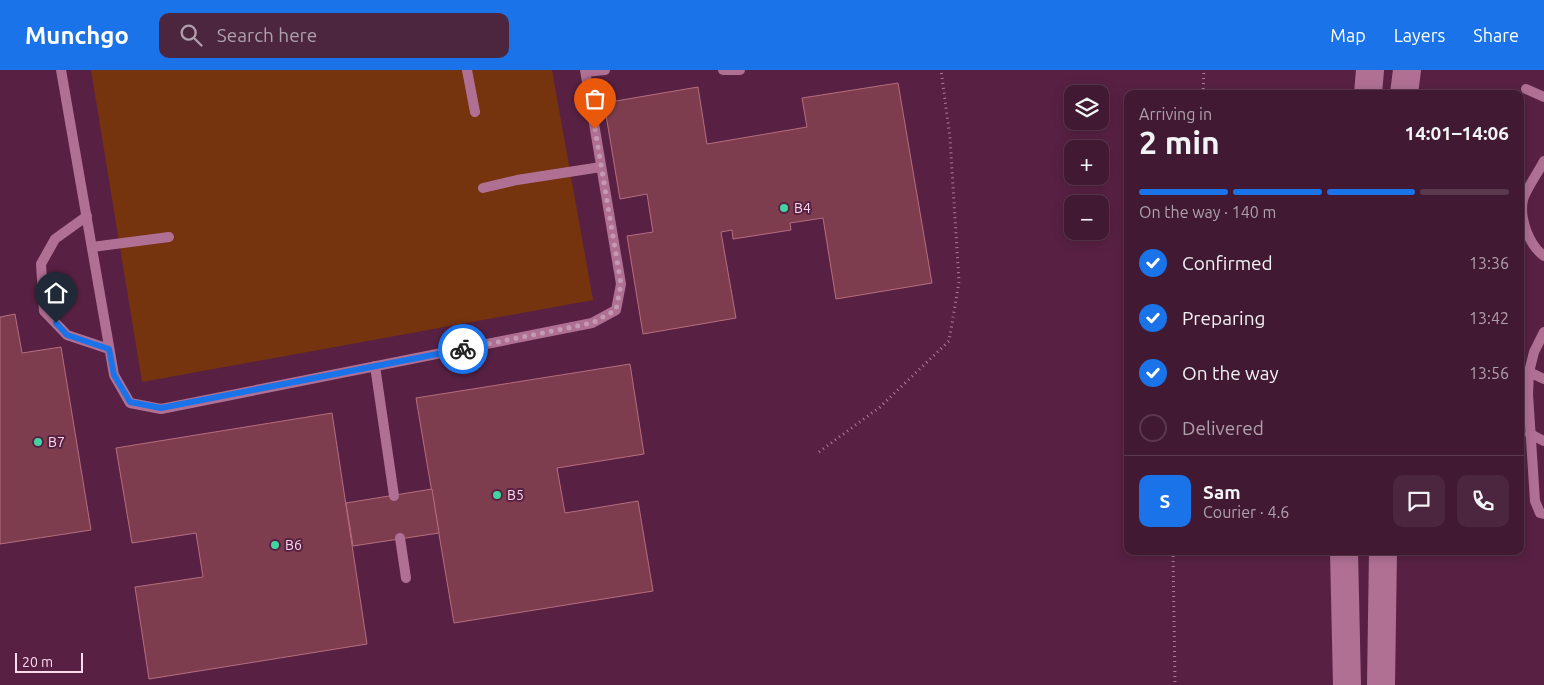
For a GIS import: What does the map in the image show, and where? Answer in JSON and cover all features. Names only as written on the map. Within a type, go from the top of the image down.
[{"type":"main road","points":[[1368,90],[1370,70]]},
{"type":"main road","points":[[1404,90],[1407,70]]},
{"type":"main road","points":[[1344,555],[1347,685]]},
{"type":"main road","points":[[1381,685],[1383,555]]},
{"type":"lane","points":[[61,70],[114,375],[130,402],[161,408],[592,323],[616,310],[621,284],[585,71],[605,70]]},
{"type":"lane","points":[[467,70],[475,112]]},
{"type":"lane","points":[[723,70],[740,70]]},
{"type":"lane","points":[[1526,89],[1544,97]]},
{"type":"lane","points":[[1524,197],[1544,162]]},
{"type":"lane","points":[[484,188],[517,180],[602,167]]},
{"type":"lane","points":[[87,216],[55,239],[41,264],[44,311],[67,335],[109,349]]},
{"type":"lane","points":[[1524,227],[1537,251],[1544,256]]},
{"type":"lane","points":[[92,246],[169,237]]},
{"type":"lane","points":[[1544,332],[1534,352],[1529,372],[1528,394],[1535,501],[1540,513],[1544,514]]},
{"type":"lane","points":[[375,366],[394,496]]},
{"type":"lane","points":[[1529,372],[1544,379]]},
{"type":"lane","points":[[1530,434],[1544,441]]},
{"type":"lane","points":[[400,538],[406,578]]},
{"type":"path","points":[[819,452],[880,407],[949,341],[959,282],[950,138],[941,70]]},
{"type":"path","points":[[1203,90],[1204,70]]},
{"type":"path","points":[[1173,555],[1175,685]]},
{"type":"shaded area","points":[[91,70],[552,70],[593,300],[142,382]]},
{"type":"building","name":"B4","points":[[898,83],[932,283],[836,299],[823,218],[790,223],[791,230],[733,239],[732,230],[721,232],[736,318],[643,334],[627,236],[653,232],[647,194],[620,199],[604,103],[698,87],[707,144],[807,127],[802,98]]},
{"type":"building","name":"B7","points":[[15,314],[22,353],[61,347],[91,530],[0,544],[0,317]]},
{"type":"building","name":"B5","points":[[630,364],[644,454],[557,468],[565,513],[638,501],[653,591],[454,623],[416,398]]},
{"type":"building","name":"B6","points":[[332,413],[367,644],[149,679],[135,587],[203,577],[196,533],[132,543],[116,448]]},
{"type":"building","points":[[432,489],[439,533],[353,546],[346,503]]},
{"type":"way so far","points":[[463,349],[592,323],[616,310],[621,284],[595,129]]},
{"type":"place","name":"B4","points":[[784,208]]},
{"type":"place","name":"B7","points":[[38,442]]},
{"type":"place","name":"B5","points":[[497,495]]},
{"type":"place","name":"B6","points":[[275,545]]},
{"type":"route","points":[[56,323],[67,335],[109,349],[114,375],[130,402],[161,408],[463,349]]}]
